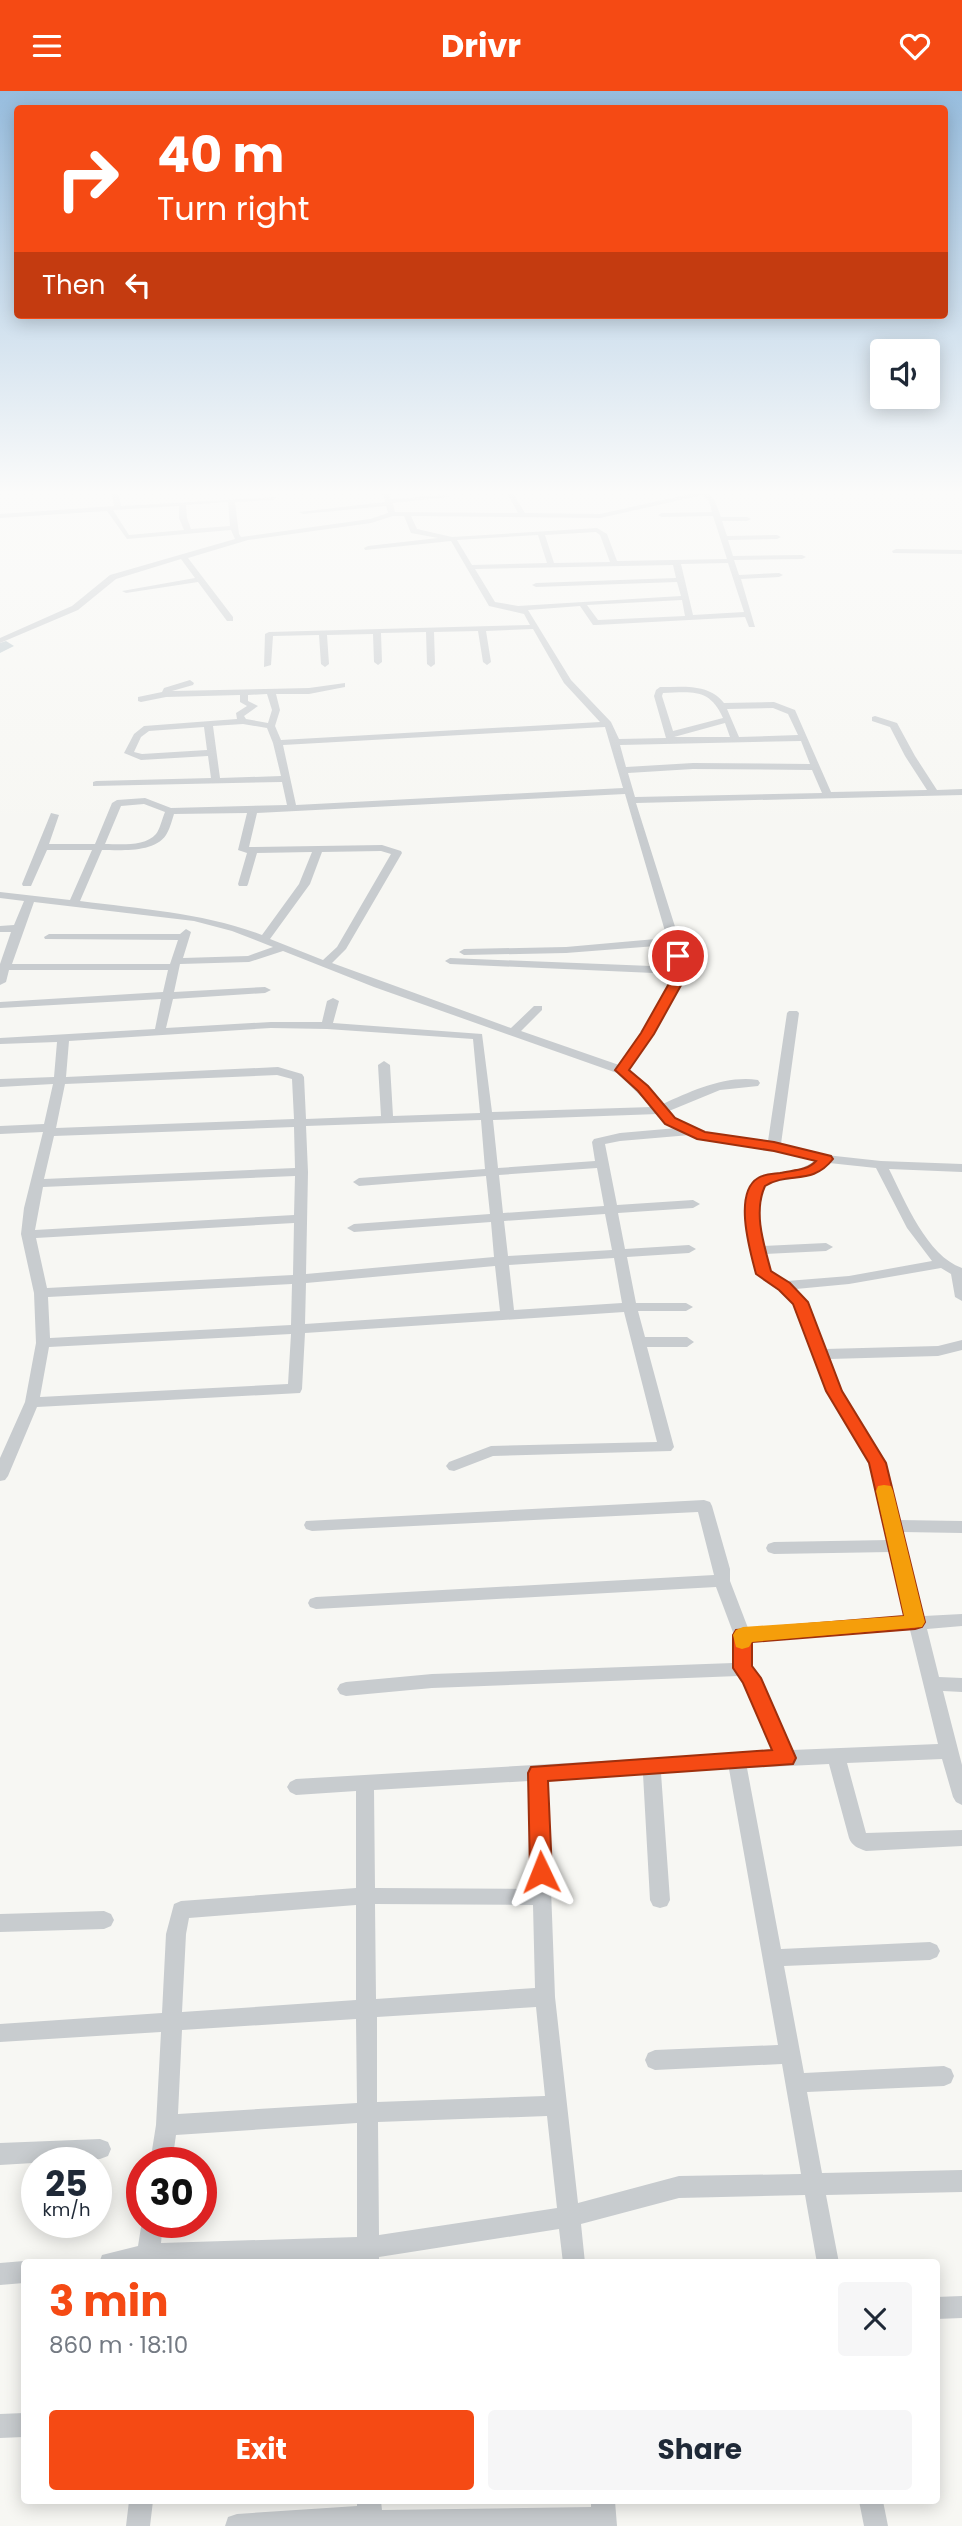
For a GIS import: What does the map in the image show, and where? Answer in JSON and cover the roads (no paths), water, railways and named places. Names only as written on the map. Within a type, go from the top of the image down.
[{"type":"street","points":[[0,641],[77,607]]},
{"type":"street","points":[[221,607],[230,619]]},
{"type":"street","points":[[509,607],[527,612],[567,681],[608,724],[682,971],[648,1034],[621,1070]]},
{"type":"street","points":[[518,608],[529,607]]},
{"type":"street","points":[[585,607],[596,623],[748,614]]},
{"type":"street","points":[[687,607],[690,618]]},
{"type":"street","points":[[746,607],[752,625]]},
{"type":"street","points":[[267,665],[269,634],[536,627]]},
{"type":"street","points":[[482,628],[487,662]]},
{"type":"street","points":[[430,630],[431,664]]},
{"type":"street","points":[[377,631],[378,662]]},
{"type":"street","points":[[323,632],[325,664]]},
{"type":"street","points":[[166,694],[167,690],[190,683]]},
{"type":"street","points":[[141,699],[166,694],[309,691],[342,685]]},
{"type":"street","points":[[670,738],[658,696],[660,690],[707,692],[720,701],[736,740]]},
{"type":"street","points":[[243,721],[239,715],[254,706],[244,702],[244,692]]},
{"type":"street","points":[[271,692],[276,710],[271,726],[278,743],[292,807]]},
{"type":"street","points":[[723,706],[774,705],[792,712],[828,796]]},
{"type":"street","points":[[670,738],[728,719]]},
{"type":"street","points":[[875,719],[894,725],[909,756],[934,793]]},
{"type":"street","points":[[211,753],[141,757],[129,753],[137,736],[147,728],[243,721],[271,726]]},
{"type":"street","points":[[278,743],[608,724]]},
{"type":"street","points":[[208,725],[216,781]]},
{"type":"street","points":[[615,742],[670,738],[804,738]]},
{"type":"street","points":[[623,770],[717,766],[815,767]]},
{"type":"street","points":[[96,784],[285,779]]},
{"type":"street","points":[[74,904],[117,803],[145,801],[170,811],[253,810],[630,796],[828,796],[962,792]]},
{"type":"street","points":[[253,810],[243,850],[382,848],[397,853],[341,949],[327,963]]},
{"type":"street","points":[[43,848],[131,847],[153,841],[162,834],[170,811]]},
{"type":"street","points":[[27,884],[54,815]]},
{"type":"street","points":[[264,940],[305,882],[318,856],[318,849]]},
{"type":"street","points":[[243,884],[253,850]]},
{"type":"street","points":[[0,895],[194,918],[236,929],[378,985],[621,1070],[643,1089],[670,1121],[702,1136],[774,1146],[826,1159],[881,1165],[962,1168]]},
{"type":"street","points":[[0,982],[2,966],[31,898]]},
{"type":"street","points":[[160,1031],[175,964],[186,937],[186,928],[194,918]]},
{"type":"street","points":[[0,929],[18,928]]},
{"type":"street","points":[[49,937],[186,937]]},
{"type":"street","points":[[464,952],[566,950],[673,941]]},
{"type":"street","points":[[2,966],[175,964],[249,959],[285,947]]},
{"type":"street","points":[[450,961],[682,971]]},
{"type":"street","points":[[0,1005],[265,990]]},
{"type":"street","points":[[327,1026],[333,1001]]},
{"type":"street","points":[[514,1031],[538,1007]]},
{"type":"street","points":[[774,1146],[793,1013]]},
{"type":"street","points":[[0,1041],[160,1031],[327,1026],[478,1036],[507,1314]]},
{"type":"street","points":[[0,1476],[32,1402],[43,1343],[41,1293],[28,1234],[60,1079],[63,1038]]},
{"type":"street","points":[[384,1065],[387,1118]]},
{"type":"street","points":[[0,1083],[278,1071],[298,1077],[302,1172],[295,1389],[32,1402]]},
{"type":"street","points":[[0,1130],[661,1110],[696,1093],[733,1083],[754,1083]]},
{"type":"street","points":[[454,1466],[491,1451],[666,1447],[630,1307],[598,1142],[620,1137],[692,1131]]},
{"type":"street","points":[[826,1159],[817,1169],[765,1179],[759,1184],[754,1193],[752,1228],[763,1274],[785,1286],[800,1302],[834,1391],[877,1463],[915,1622],[962,1797]]},
{"type":"street","points":[[359,1182],[601,1164]]},
{"type":"street","points":[[881,1165],[905,1214],[941,1264],[960,1273],[962,1297]]},
{"type":"street","points":[[37,1183],[302,1172]]},
{"type":"street","points":[[354,1228],[693,1204]]},
{"type":"street","points":[[28,1234],[300,1219]]},
{"type":"street","points":[[758,1250],[826,1247]]},
{"type":"street","points":[[41,1293],[299,1279],[619,1252],[690,1249]]},
{"type":"street","points":[[785,1286],[861,1278],[941,1264]]},
{"type":"street","points":[[43,1343],[388,1325],[507,1314],[630,1307],[686,1307]]},
{"type":"street","points":[[639,1342],[687,1342]]},
{"type":"street","points":[[820,1354],[938,1351],[962,1345]]},
{"type":"street","points":[[312,1525],[699,1504],[704,1506],[722,1569],[722,1581],[743,1635],[742,1668],[751,1678],[786,1758]]},
{"type":"street","points":[[893,1526],[962,1527]]},
{"type":"street","points":[[774,1548],[897,1546]]},
{"type":"street","points":[[316,1603],[722,1581]]},
{"type":"street","points":[[743,1635],[962,1620]]},
{"type":"street","points":[[346,1689],[432,1681],[742,1668]]},
{"type":"street","points":[[932,1684],[962,1685]]},
{"type":"street","points":[[296,1787],[949,1751]]},
{"type":"street","points":[[836,1756],[858,1838],[866,1843],[962,1838]]},
{"type":"street","points":[[737,1761],[827,2259]]},
{"type":"street","points":[[652,1766],[660,1900]]},
{"type":"street","points":[[538,1773],[545,1997],[573,2259]]},
{"type":"street","points":[[365,1783],[368,2255]]},
{"type":"street","points":[[164,2147],[167,2126],[176,1934],[181,1910],[366,1896],[542,1897]]},
{"type":"street","points":[[0,1923],[104,1920]]},
{"type":"street","points":[[772,1958],[930,1951]]},
{"type":"street","points":[[0,2033],[545,1997]]},
{"type":"street","points":[[655,2060],[790,2054]]},
{"type":"street","points":[[795,2083],[944,2076]]},
{"type":"street","points":[[167,2126],[367,2112],[557,2106]]},
{"type":"street","points":[[0,2154],[21,2153]]},
{"type":"street","points":[[150,2238],[146,2259],[368,2255],[568,2217],[679,2187],[962,2181]]},
{"type":"street","points":[[0,2274],[21,2272]]},
{"type":"street","points":[[940,2308],[962,2307]]},
{"type":"street","points":[[0,2427],[21,2425]]},
{"type":"street","points":[[138,2526],[141,2504]]},
{"type":"street","points":[[872,2504],[876,2526]]},
{"type":"street","points":[[237,2526],[370,2517],[604,2515]]},
{"type":"waterway","points":[[0,648],[6,646]]}]
